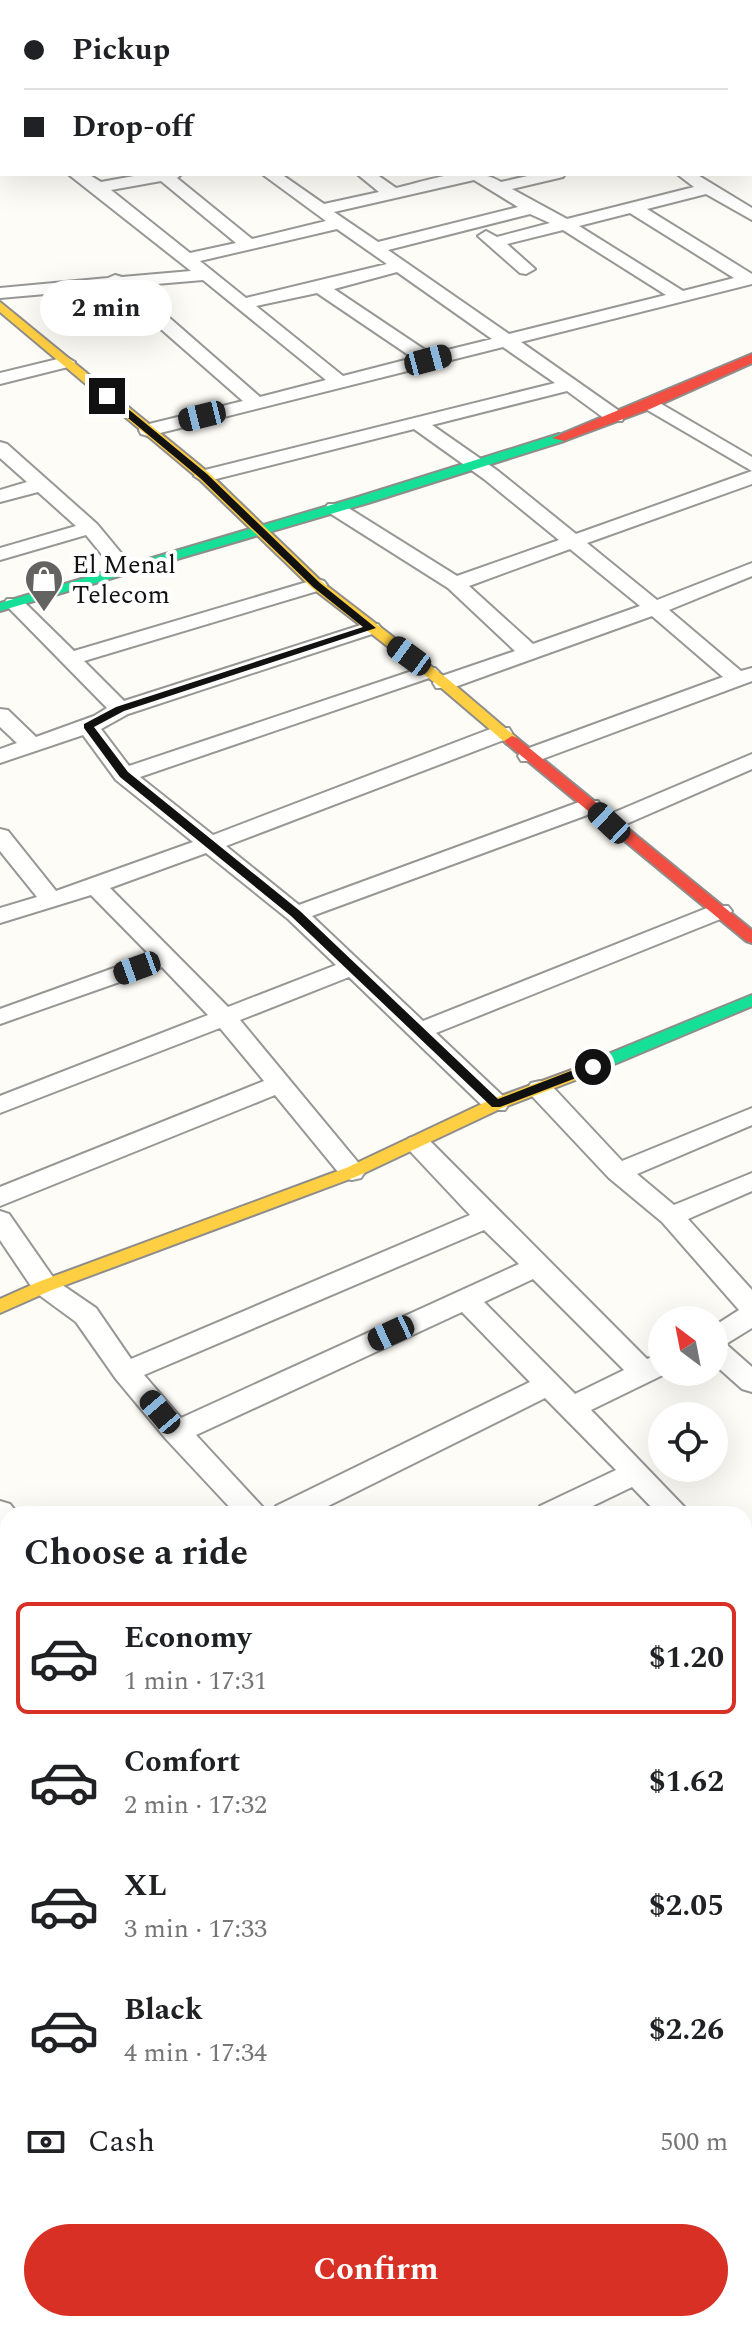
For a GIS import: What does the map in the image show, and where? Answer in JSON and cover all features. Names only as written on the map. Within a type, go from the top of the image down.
[{"type":"street","points":[[79,176],[98,187],[338,381]]},
{"type":"street","points":[[98,187],[161,176]]},
{"type":"street","points":[[168,176],[250,246]]},
{"type":"street","points":[[273,176],[615,417]]},
{"type":"street","points":[[368,176],[392,193]]},
{"type":"street","points":[[320,210],[468,176]]},
{"type":"street","points":[[480,176],[532,209],[565,224],[682,298]]},
{"type":"street","points":[[497,188],[548,176]]},
{"type":"street","points":[[688,176],[752,215]]},
{"type":"street","points":[[496,242],[709,188]]},
{"type":"street","points":[[730,201],[752,196]]},
{"type":"street","points":[[631,206],[750,279]]},
{"type":"street","points":[[374,248],[532,209]]},
{"type":"street","points":[[188,259],[339,223]]},
{"type":"street","points":[[469,226],[496,242],[526,269]]},
{"type":"street","points":[[243,304],[399,266]]},
{"type":"street","points":[[0,293],[115,280],[204,275]]},
{"type":"street","points":[[148,430],[750,279]]},
{"type":"street","points":[[115,280],[256,403]]},
{"type":"street","points":[[320,287],[428,360]]},
{"type":"street","points":[[0,306],[204,476],[317,585],[436,678],[752,938]]},
{"type":"street","points":[[7,605],[473,465],[651,404],[752,358]]},
{"type":"street","points":[[0,379],[66,362]]},
{"type":"street","points":[[204,476],[570,385]]},
{"type":"street","points":[[651,404],[752,465]]},
{"type":"street","points":[[417,423],[491,475],[745,677]]},
{"type":"street","points":[[0,448],[90,528],[124,569]]},
{"type":"street","points":[[455,584],[752,477]]},
{"type":"street","points":[[0,496],[40,485]]},
{"type":"street","points":[[335,508],[455,584],[529,652]]},
{"type":"street","points":[[0,554],[90,528]]},
{"type":"street","points":[[124,775],[529,652],[655,608],[752,569]]},
{"type":"street","points":[[70,659],[317,585]]},
{"type":"street","points":[[7,605],[70,659],[120,709]]},
{"type":"street","points":[[0,756],[88,726],[120,709],[371,628]]},
{"type":"street","points":[[529,756],[745,677]]},
{"type":"street","points":[[0,715],[32,745]]},
{"type":"street","points":[[88,726],[124,775],[296,914],[496,1104]]},
{"type":"street","points":[[0,916],[95,886],[501,733]]},
{"type":"street","points":[[609,823],[747,770]]},
{"type":"street","points":[[296,914],[590,806]]},
{"type":"street","points":[[0,836],[50,898]]},
{"type":"street","points":[[95,886],[224,1017],[277,1085],[352,1172]]},
{"type":"street","points":[[420,1031],[720,911]]},
{"type":"street","points":[[0,1017],[165,958]]},
{"type":"street","points":[[0,1105],[354,967]]},
{"type":"street","points":[[0,1307],[45,1286],[352,1172],[418,1144],[496,1104],[540,1089],[752,1000]]},
{"type":"street","points":[[0,1197],[277,1085]]},
{"type":"street","points":[[540,1089],[618,1172],[671,1216],[752,1307]]},
{"type":"street","points":[[618,1172],[752,1116]]},
{"type":"street","points":[[418,1144],[536,1267],[648,1364]]},
{"type":"street","points":[[671,1216],[752,1181]]},
{"type":"street","points":[[126,1372],[488,1218]]},
{"type":"street","points":[[0,1220],[45,1286],[86,1315],[126,1372],[176,1432],[246,1506]]},
{"type":"street","points":[[176,1432],[536,1267]]},
{"type":"street","points":[[465,1299],[668,1506]]},
{"type":"street","points":[[728,1330],[752,1315]]},
{"type":"street","points":[[728,1361],[752,1382]]},
{"type":"street","points":[[571,1407],[648,1370]]},
{"type":"street","points":[[303,1506],[549,1384]]},
{"type":"street","points":[[567,1506],[636,1473]]},
{"type":"traffic: fast","points":[[0,607],[363,500],[559,438]]},
{"type":"traffic: fast","points":[[580,1072],[752,1000]]},
{"type":"traffic: slow","points":[[0,306],[204,476],[317,585],[444,683],[512,741]]},
{"type":"traffic: slow","points":[[0,1307],[45,1286],[352,1172],[496,1104],[580,1072]]},
{"type":"traffic: jam","points":[[559,438],[645,406],[752,358]]},
{"type":"traffic: jam","points":[[512,741],[752,938]]},
{"type":"place","name":"El Menal Telecom","points":[[44,613]]},
{"type":"route","points":[[107,396],[204,476],[317,585],[371,628],[120,709],[88,726],[124,775],[296,914],[496,1104],[593,1067]]}]
